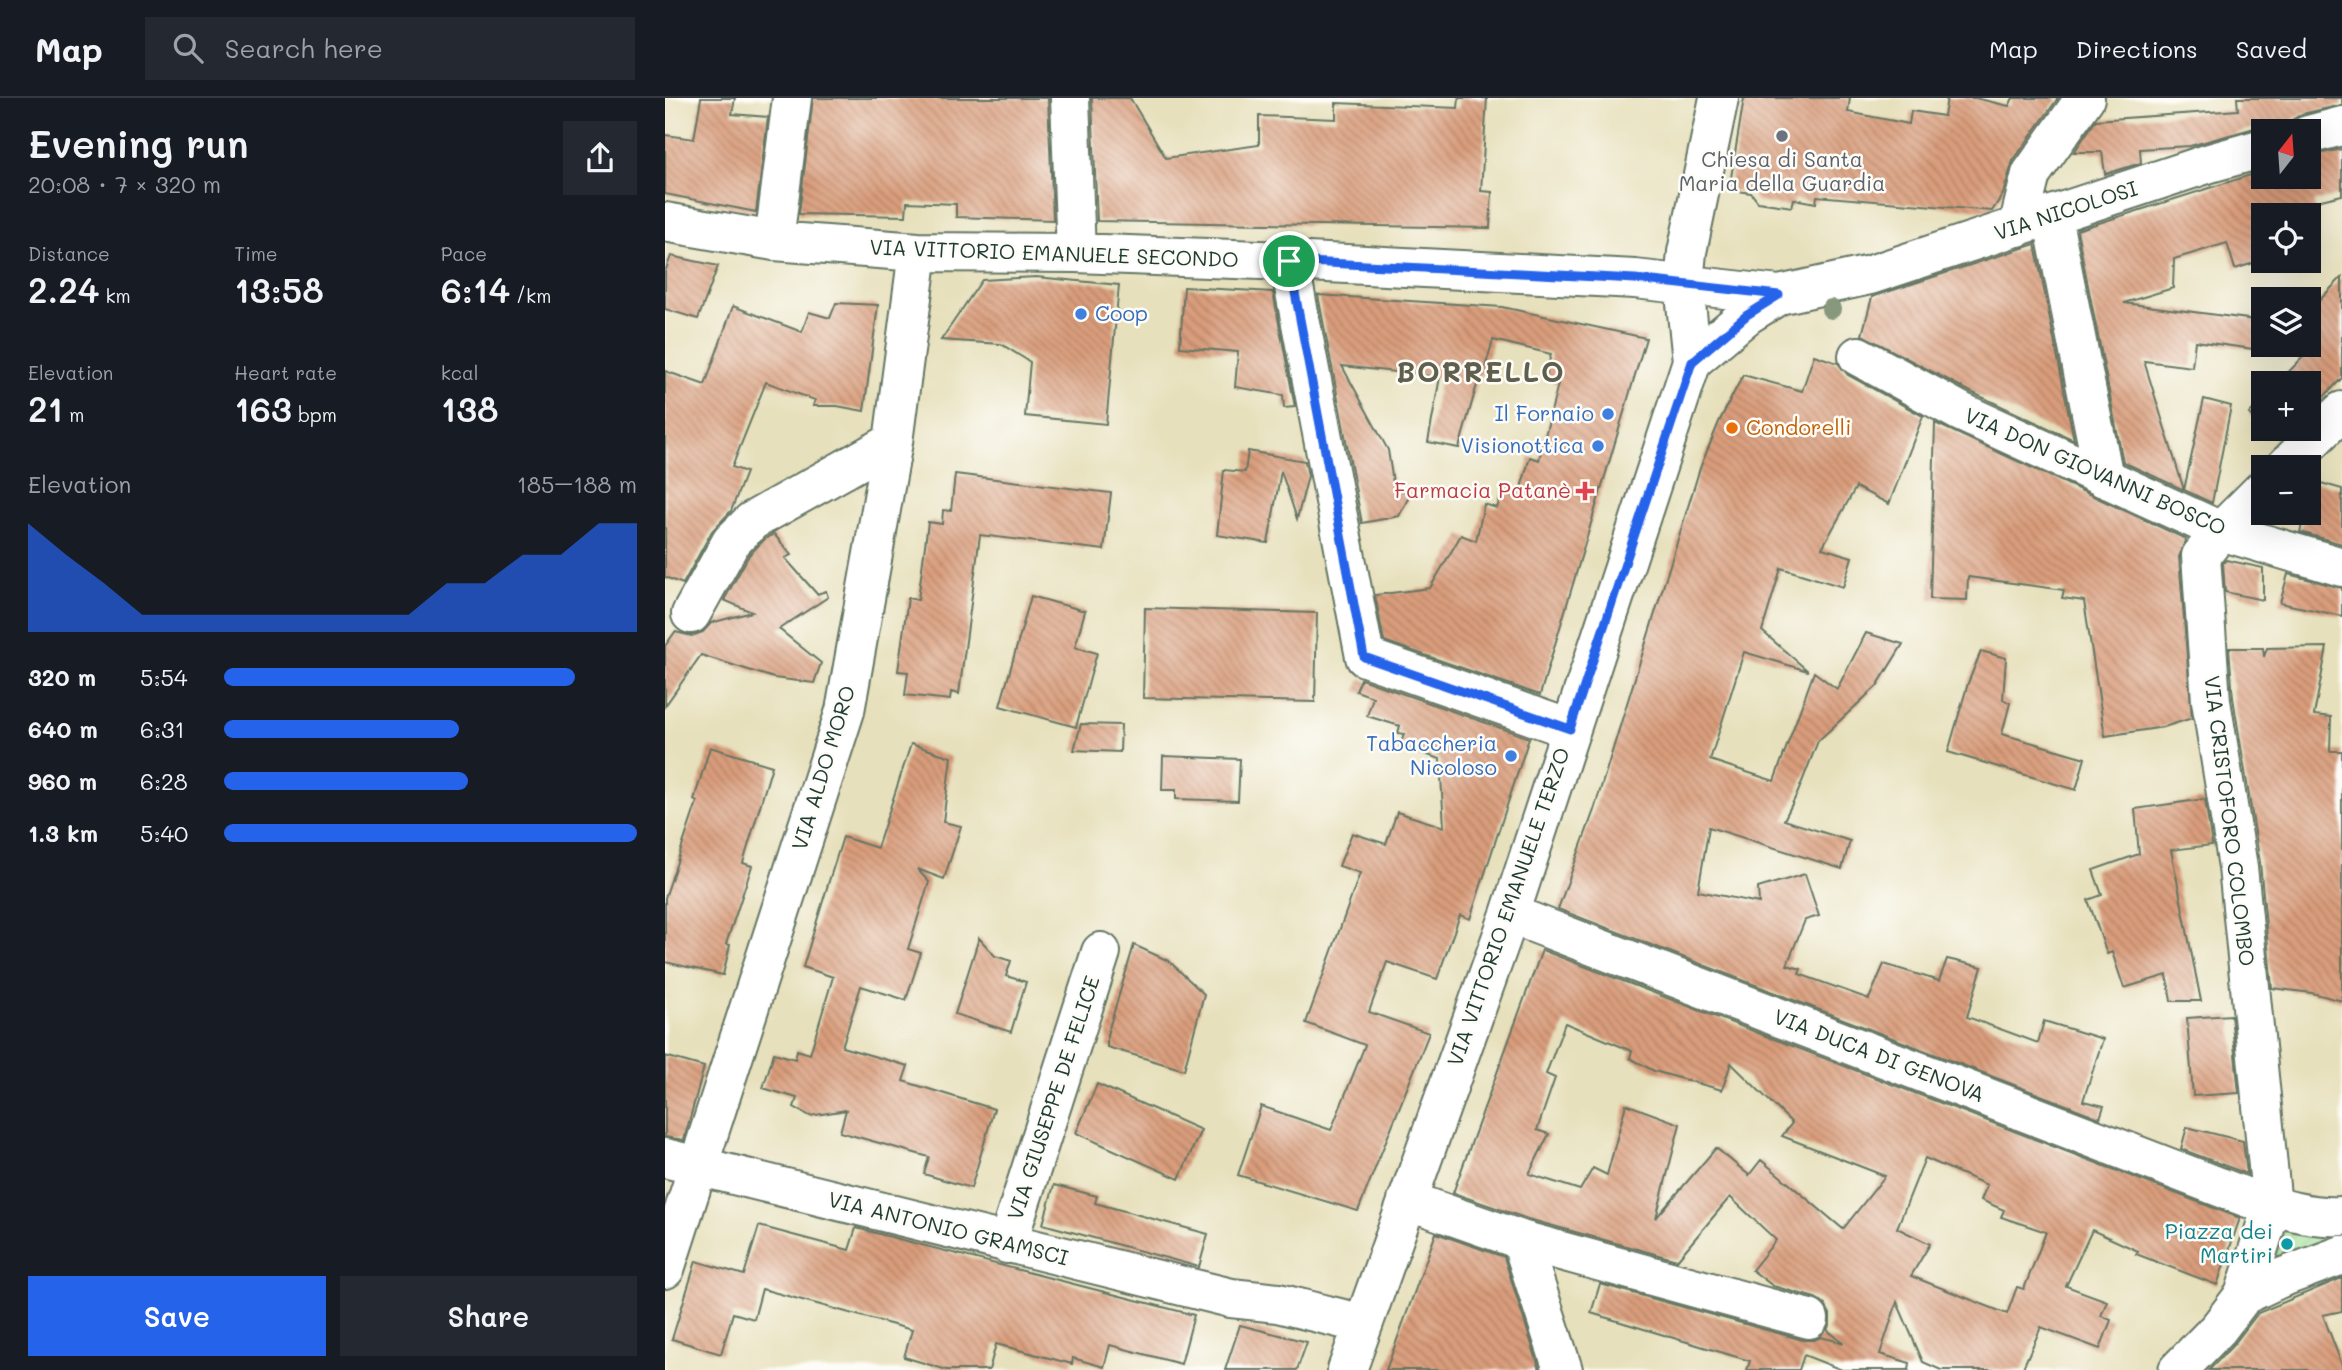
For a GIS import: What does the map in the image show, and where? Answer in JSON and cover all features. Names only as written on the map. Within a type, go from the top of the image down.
[{"type":"street","points":[[774,241],[792,98]]},
{"type":"street","points":[[1070,98],[1076,253]]},
{"type":"street","points":[[1719,98],[1693,219],[1669,283],[1692,362],[1747,315],[1779,295]]},
{"type":"street","points":[[2085,98],[2031,174],[2035,222],[2104,478]]},
{"type":"street","points":[[2321,132],[2342,126]]},
{"type":"street","name":"VIA NICOLOSI","points":[[1779,295],[1870,275],[2251,151]]},
{"type":"street","name":"VIA VITTORIO EMANUELE SECONDO","points":[[665,222],[774,241],[918,252],[1076,253],[1289,261],[1669,283],[1779,295]]},
{"type":"street","name":"VIA ALDO MORO","points":[[665,1269],[681,1162],[845,711],[893,442],[918,252]]},
{"type":"street","points":[[1289,261],[1364,657],[1570,729]]},
{"type":"street","name":"VIA DON GIOVANNI BOSCO","points":[[1858,356],[1961,412],[2221,531],[2342,567]]},
{"type":"street","name":"VIA VITTORIO EMANUELE TERZO","points":[[1355,1345],[1510,914],[1692,362]]},
{"type":"street","points":[[2297,455],[2342,411]]},
{"type":"street","points":[[691,614],[731,542],[752,521],[893,442]]},
{"type":"street","name":"VIA CRISTOFORO COLOMBO","points":[[2251,501],[2201,556],[2211,702],[2238,867],[2263,1194]]},
{"type":"street","name":"VIA DUCA DI GENOVA","points":[[1510,914],[2325,1217],[2342,1216]]},
{"type":"street","name":"VIA GIUSEPPE DE FELICE","points":[[1007,1244],[1101,951]]},
{"type":"street","name":"VIA ANTONIO GRAMSCI","points":[[681,1162],[1231,1298],[1278,1303],[1355,1345]]},
{"type":"street","points":[[2245,1295],[2263,1194]]},
{"type":"street","points":[[1407,1200],[1521,1240],[1809,1319]]},
{"type":"street","points":[[1521,1240],[1563,1370]]},
{"type":"street","points":[[2178,1370],[2218,1329],[2245,1295],[2278,1279],[2342,1255]]},
{"type":"green space","points":[[2285,1223],[2324,1230],[2326,1242],[2283,1262],[2275,1259]]},
{"type":"building","points":[[701,98],[735,98],[732,114],[768,117],[756,212],[665,194],[665,135],[694,139]]},
{"type":"building","points":[[813,98],[1048,98],[1053,220],[956,217],[956,204],[907,202],[906,216],[799,214]]},
{"type":"building","points":[[1092,98],[1130,98],[1166,158],[1259,145],[1259,116],[1336,119],[1336,103],[1458,108],[1459,98],[1487,98],[1481,191],[1492,192],[1490,228],[1097,221]]},
{"type":"building","points":[[1744,98],[1850,98],[1848,112],[1909,124],[1911,111],[1944,116],[1947,98],[1975,98],[2009,106],[2013,98],[2058,98],[2013,161],[2003,194],[1992,211],[1817,196],[1816,203],[1794,199],[1792,207],[1758,202],[1751,193],[1729,190]]},
{"type":"building","points":[[2237,98],[2342,98],[2342,105],[2302,114],[2294,119],[2251,119],[2251,129],[2190,146],[2140,149],[2141,163],[2105,174],[2102,152],[2074,152],[2096,120],[2238,110]]},
{"type":"building","points":[[2342,149],[2342,195],[2313,203],[2251,203],[2251,264],[2235,269],[2227,243],[2174,259],[2173,288],[2124,303],[2251,319],[2251,349],[2195,341],[2192,367],[2144,361],[2184,490],[2123,462],[2077,230],[2251,175],[2251,189],[2321,189],[2321,153]]},
{"type":"building","points":[[2035,244],[2074,440],[1971,392],[1862,335],[1872,297]]},
{"type":"building","points":[[671,256],[718,266],[698,319],[665,309],[665,272]]},
{"type":"building","points":[[1036,277],[1119,285],[1106,424],[1025,416],[1030,362],[1001,344],[941,340],[982,280]]},
{"type":"building","points":[[2342,277],[2342,378],[2321,400],[2321,371],[2290,371],[2303,357],[2321,357],[2321,299]]},
{"type":"building","points":[[1184,287],[1273,292],[1295,407],[1284,408],[1283,395],[1235,387],[1238,352],[1180,347]]},
{"type":"building","points":[[1318,295],[1502,307],[1646,338],[1540,695],[1384,641],[1375,595],[1430,588],[1461,535],[1476,541],[1484,504],[1497,508],[1504,487],[1520,491],[1530,457],[1539,460],[1558,384],[1545,380],[1551,354],[1493,340],[1483,375],[1480,374],[1459,448],[1428,442],[1440,377],[1342,366],[1388,450],[1394,489],[1411,493],[1399,516],[1362,523]]},
{"type":"building","points":[[836,303],[878,305],[864,411],[837,406],[813,406],[815,400],[766,382],[732,467],[746,472],[731,511],[712,531],[683,584],[665,577],[665,371],[705,385],[733,306],[802,332],[809,312],[830,318]]},
{"type":"building","points":[[1814,355],[1838,363],[1848,375],[1923,416],[1889,504],[1856,487],[1822,548],[1852,557],[1843,587],[1781,568],[1762,631],[1808,671],[1744,652],[1710,760],[1774,781],[1814,672],[1837,689],[1866,633],[1903,644],[1877,686],[1818,741],[1784,820],[1850,841],[1842,869],[1709,827],[1698,891],[1759,903],[1758,888],[1805,874],[1819,916],[1805,920],[1787,965],[1801,969],[1799,974],[1869,999],[1884,964],[1939,981],[1947,959],[1982,967],[1967,1017],[2038,1043],[2044,1021],[2103,1039],[2083,1101],[2104,1106],[2100,1118],[1558,909],[1594,810],[1700,468],[1719,422],[1743,375],[1802,391]]},
{"type":"building","points":[[2204,399],[2231,406],[2212,503],[2184,490]]},
{"type":"building","points":[[1935,423],[2186,539],[2179,557],[2192,718],[2164,727],[2105,736],[2084,601],[2062,598],[2064,590],[1968,577],[1967,600],[1930,599]]},
{"type":"building","points":[[1248,451],[1305,461],[1308,476],[1297,519],[1281,471],[1268,543],[1217,535],[1224,470],[1245,472]]},
{"type":"building","points":[[955,474],[1111,493],[1104,550],[980,535],[959,694],[951,692],[950,700],[905,695],[908,672],[898,671],[908,598],[918,600],[928,522],[942,524],[943,510],[951,511]]},
{"type":"building","points":[[2321,483],[2342,489],[2342,544],[2300,532],[2302,525],[2321,525]]},
{"type":"building","points":[[774,534],[791,555],[785,558],[817,594],[826,591],[828,597],[779,629],[821,663],[814,683],[774,678],[701,655],[665,706],[665,646],[675,632],[692,636],[703,632],[711,623],[752,612],[724,600],[749,555]]},
{"type":"building","points":[[2226,560],[2263,568],[2263,600],[2225,592],[2223,563]]},
{"type":"building","points":[[2288,574],[2342,588],[2342,616],[2280,603]]},
{"type":"building","points":[[1031,596],[1085,611],[1075,647],[1097,653],[1076,727],[1000,706]]},
{"type":"building","points":[[1145,608],[1317,613],[1315,702],[1143,698]]},
{"type":"building","points":[[2327,647],[2314,715],[2331,717],[2330,751],[2342,751],[2342,1001],[2312,993],[2272,988],[2260,863],[2233,698],[2229,648],[2263,648],[2264,657],[2267,648]]},
{"type":"building","points":[[1981,651],[2006,658],[2003,699],[2010,703],[2002,734],[2085,758],[2076,790],[1948,752],[1968,683]]},
{"type":"building","points":[[1361,679],[1529,738],[1470,919],[1460,915],[1437,979],[1387,962],[1369,1012],[1429,1033],[1358,1211],[1238,1175],[1261,1106],[1331,1130],[1365,1045],[1306,1023],[1360,873],[1339,866],[1352,833],[1386,844],[1397,812],[1444,827],[1440,759],[1400,746],[1404,734],[1398,733],[1400,726],[1367,716],[1373,697],[1356,691]]},
{"type":"building","points":[[1081,724],[1121,725],[1120,752],[1074,750]]},
{"type":"building","points":[[911,744],[951,757],[943,822],[961,826],[944,879],[917,869],[929,882],[908,949],[921,953],[906,1000],[861,986],[842,1047],[908,1066],[903,1081],[994,1109],[971,1188],[924,1174],[929,1157],[840,1132],[846,1110],[810,1116],[794,1107],[797,1098],[763,1088],[774,1053],[795,1059],[797,1050],[810,1054],[833,977],[803,967],[843,837],[877,848]]},
{"type":"building","points":[[710,747],[772,766],[743,863],[752,866],[726,944],[730,945],[723,975],[665,962],[665,898],[697,802],[694,800]]},
{"type":"building","points":[[1163,756],[1240,759],[1238,801],[1176,799],[1176,790],[1162,790]]},
{"type":"building","points":[[2205,799],[2212,845],[2171,850],[2201,1001],[2171,1001],[2167,975],[2124,988],[2112,952],[2107,954],[2088,900],[2102,895],[2093,870],[2139,854],[2135,809]]},
{"type":"building","points":[[979,938],[995,956],[1011,961],[1006,976],[1026,982],[1011,1032],[955,1014]]},
{"type":"building","points":[[1134,945],[1169,961],[1204,994],[1184,1070],[1107,1047],[1107,1035]]},
{"type":"building","points":[[1542,950],[2240,1218],[2217,1285],[2136,1254],[2138,1251],[2092,1230],[2066,1286],[2107,1301],[2101,1316],[2111,1320],[2100,1349],[2041,1327],[2022,1370],[1941,1370],[1923,1362],[1897,1302],[1880,1354],[1910,1363],[1909,1370],[1842,1370],[1804,1355],[1799,1370],[1747,1370],[1750,1361],[1591,1313],[1600,1284],[1803,1340],[1821,1337],[1844,1343],[1827,1330],[1830,1314],[1824,1303],[1773,1286],[1752,1270],[1776,1240],[1730,1197],[1677,1260],[1528,1219],[1453,1193]],"holes":[[[1565,1023],[1632,1051],[1630,1058],[1654,1071],[1722,1090],[1731,1063],[1792,1123],[1782,1136],[1885,1176],[1843,1229],[1761,1160],[1749,1175],[1716,1148],[1656,1218],[1680,1124],[1626,1104],[1607,1175],[1593,1168],[1580,1190],[1529,1174],[1549,1134],[1537,1130],[1555,1078],[1546,1074]],[[1925,1158],[1987,1185],[1981,1200],[2004,1210],[2001,1217],[2046,1232],[2024,1289],[2017,1287],[2007,1314],[1911,1276],[1930,1244],[1897,1228]]]},
{"type":"building","points":[[2231,1015],[2239,1093],[2193,1096],[2187,1018]]},
{"type":"building","points":[[665,1056],[704,1067],[684,1140],[665,1137]]},
{"type":"building","points":[[1097,1084],[1201,1130],[1179,1179],[1076,1133]]},
{"type":"building","points":[[2187,1127],[2243,1141],[2247,1174],[2181,1149]]},
{"type":"building","points":[[1054,1185],[1097,1196],[1095,1203],[1208,1234],[1199,1267],[1043,1224]]},
{"type":"building","points":[[759,1226],[849,1250],[856,1228],[1194,1315],[1181,1364],[1110,1345],[1104,1367],[1073,1358],[1072,1364],[996,1344],[989,1370],[947,1370],[904,1357],[912,1330],[762,1289],[754,1319],[733,1313],[721,1354],[672,1339],[696,1261],[744,1275]]},
{"type":"building","points":[[1436,1233],[1504,1257],[1540,1370],[1386,1370]]},
{"type":"building","points":[[2342,1278],[2342,1311],[2323,1315],[2342,1370],[2209,1370],[2258,1313]]},
{"type":"building","points":[[1240,1325],[1307,1342],[1297,1370],[1225,1370]]},
{"type":"place","name":"Chiesa di Santa Maria della Guardia","points":[[1782,136]]},
{"type":"place","name":"Coop","points":[[1081,314]]},
{"type":"place","name":"Il Fornaio","points":[[1608,414]]},
{"type":"place","name":"Condorelli","points":[[1732,428]]},
{"type":"place","name":"Visionottica","points":[[1598,446]]},
{"type":"place","name":"Farmacia Patanè","points":[[1585,491]]},
{"type":"place","name":"Tabaccheria Nicoloso","points":[[1511,756]]},
{"type":"place","name":"Piazza dei Martiri","points":[[2287,1244]]},
{"type":"district","name":"BORRELLO","points":[[1481,372]]},
{"type":"route","points":[[1289,261],[1635,279],[1779,295],[1747,315],[1692,362],[1570,729],[1364,657],[1289,261]]}]
